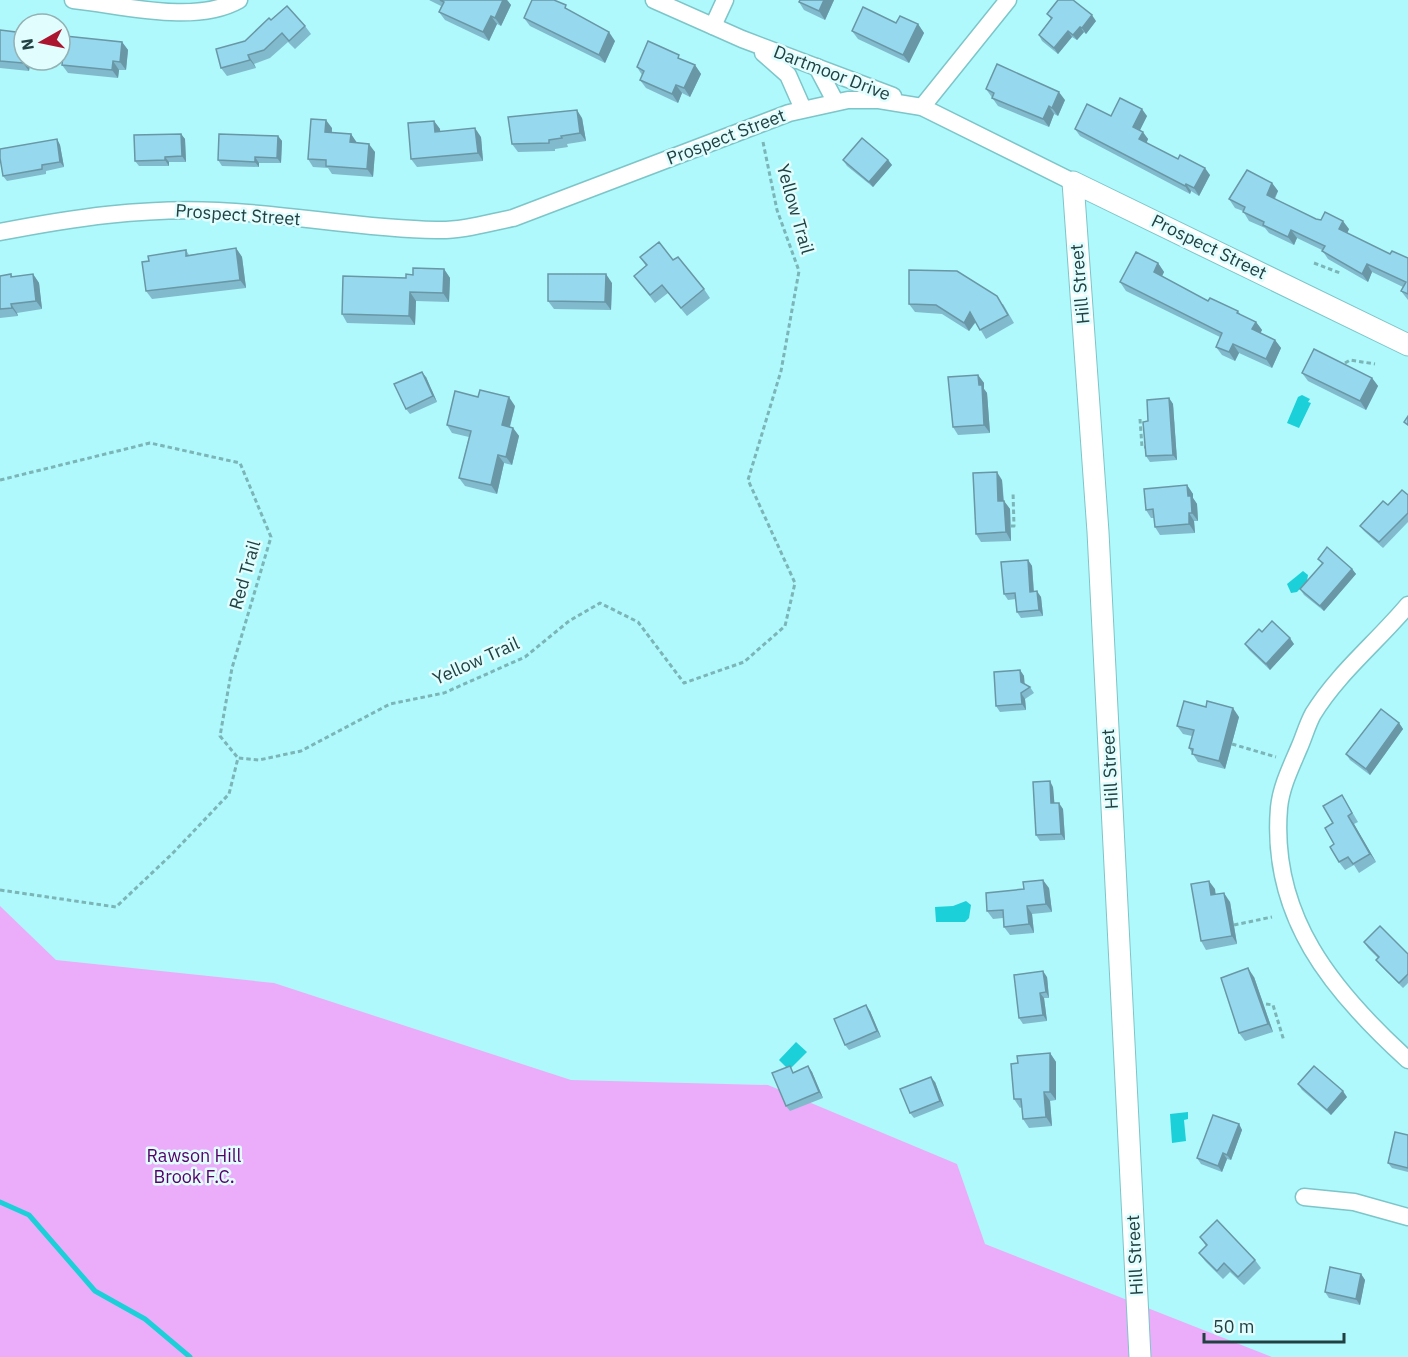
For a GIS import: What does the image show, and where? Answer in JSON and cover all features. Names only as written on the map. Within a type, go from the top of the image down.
[{"type":"street","points":[[73,0],[188,13],[218,9],[239,0]]},
{"type":"street","name":"Dartmoor Drive","points":[[654,0],[742,39],[922,107]]},
{"type":"street","points":[[713,26],[726,0]]},
{"type":"street","points":[[922,107],[1008,0]]},
{"type":"street","name":"Dartmoor Drive","points":[[742,39],[782,68],[793,84],[803,109]]},
{"type":"street","points":[[817,68],[835,101]]},
{"type":"street","name":"Prospect Street","points":[[0,232],[91,217],[160,210],[219,211],[430,230],[466,227],[513,218],[803,109],[835,101],[879,100],[922,107],[1408,345]]},
{"type":"street","name":"Hill Street","points":[[1073,182],[1098,532],[1140,1357]]},
{"type":"street","points":[[1408,605],[1338,681],[1313,715],[1293,761],[1279,807],[1281,872],[1296,923],[1334,984],[1376,1031],[1408,1060]]},
{"type":"street","points":[[1304,1197],[1354,1202],[1408,1216]]},
{"type":"path","name":"Yellow Trail","points":[[238,758],[259,760],[301,751],[390,704],[444,693],[525,657],[569,621],[600,603],[638,622],[684,683],[744,662],[785,627],[795,583],[748,480],[781,371],[799,271],[777,210],[760,124]]},
{"type":"path","points":[[1314,263],[1340,273]]},
{"type":"path","points":[[1345,363],[1350,360],[1375,364]]},
{"type":"path","points":[[1140,418],[1142,447],[1149,447]]},
{"type":"path","name":"Red Trail","points":[[0,480],[150,442],[240,463],[271,537],[232,668],[220,736],[238,758]]},
{"type":"path","points":[[1011,526],[1014,526],[1013,492]]},
{"type":"path","points":[[1232,744],[1293,761]]},
{"type":"path","points":[[0,890],[116,907],[230,794],[238,758]]},
{"type":"path","points":[[1234,925],[1272,917]]},
{"type":"path","points":[[1266,1004],[1273,1005],[1284,1041]]},
{"type":"green space","name":"Rawson Hill Brook F.C.","points":[[0,906],[56,960],[274,983],[571,1080],[768,1085],[957,1164],[985,1244],[1272,1357],[0,1357]]},
{"type":"water","points":[[1302,395],[1310,399],[1308,402],[1311,403],[1299,428],[1287,423],[1298,397]]},
{"type":"water","points":[[1303,571],[1308,575],[1307,581],[1297,592],[1291,593],[1287,584]]},
{"type":"water","points":[[966,901],[971,905],[969,918],[965,922],[936,922],[935,907],[953,906]]},
{"type":"water","points":[[796,1042],[807,1052],[789,1070],[779,1060]]},
{"type":"water","points":[[1188,1112],[1188,1119],[1184,1120],[1186,1141],[1172,1143],[1170,1114]]},
{"type":"building","points":[[440,0],[503,0],[495,18],[491,16],[483,32],[439,12],[444,2]]},
{"type":"building","points":[[532,0],[554,0],[609,32],[599,55],[524,18]]},
{"type":"building","points":[[800,0],[824,0],[819,11],[799,2]]},
{"type":"building","points":[[1058,0],[1073,0],[1092,15],[1073,35],[1068,31],[1054,48],[1039,35],[1052,18],[1047,14]]},
{"type":"building","points":[[287,6],[305,26],[289,41],[282,33],[264,50],[248,55],[250,60],[221,68],[216,49],[245,41],[269,18],[271,20]]},
{"type":"building","points":[[863,7],[896,23],[900,16],[918,24],[903,55],[852,31]]},
{"type":"building","points":[[0,30],[12,32],[12,62],[0,61]]},
{"type":"building","points":[[72,37],[122,42],[120,62],[113,61],[112,70],[72,66]]},
{"type":"building","points":[[648,41],[695,65],[684,88],[676,85],[672,94],[640,80],[644,71],[637,67]]},
{"type":"building","points":[[997,64],[1059,92],[1052,108],[1049,106],[1043,119],[992,98],[994,93],[986,89]]},
{"type":"building","points":[[1120,98],[1142,109],[1133,127],[1143,132],[1139,139],[1178,159],[1180,155],[1205,168],[1194,188],[1186,184],[1185,186],[1075,129],[1087,104],[1111,116]]},
{"type":"building","points":[[577,110],[580,133],[561,136],[562,138],[549,140],[549,143],[512,144],[508,117]]},
{"type":"building","points":[[311,119],[326,120],[325,132],[351,134],[350,142],[369,144],[367,169],[326,166],[326,160],[308,159]]},
{"type":"building","points":[[434,121],[435,132],[475,128],[478,153],[411,159],[408,123]]},
{"type":"building","points":[[181,134],[182,156],[165,157],[165,160],[135,161],[134,135]]},
{"type":"building","points":[[219,134],[278,136],[277,158],[255,157],[255,162],[218,160]]},
{"type":"building","points":[[862,138],[888,160],[869,182],[843,160]]},
{"type":"building","points":[[57,139],[60,162],[42,165],[42,169],[3,176],[0,149]]},
{"type":"building","points":[[1247,170],[1272,183],[1267,195],[1316,219],[1321,220],[1325,212],[1343,221],[1339,229],[1390,254],[1392,251],[1408,258],[1408,294],[1401,291],[1406,282],[1367,264],[1362,274],[1322,251],[1325,246],[1291,230],[1288,237],[1243,212],[1245,207],[1229,199]]},
{"type":"building","points":[[659,242],[673,260],[678,257],[704,289],[681,308],[662,285],[650,295],[634,276],[647,265],[640,257]]},
{"type":"building","points":[[236,248],[240,280],[146,291],[142,262],[149,261],[148,256],[186,250],[186,256]]},
{"type":"building","points":[[1136,252],[1158,263],[1154,272],[1208,301],[1210,298],[1256,322],[1252,329],[1275,340],[1266,359],[1233,344],[1229,352],[1216,347],[1222,333],[1120,282]]},
{"type":"building","points":[[413,268],[444,269],[443,293],[410,292],[409,316],[342,314],[343,276],[406,278],[406,274],[413,275]]},
{"type":"building","points":[[909,270],[957,271],[997,296],[1008,315],[980,330],[970,312],[964,323],[936,305],[909,304]]},
{"type":"building","points":[[11,274],[11,277],[33,274],[36,301],[11,304],[12,308],[0,309],[0,276]]},
{"type":"building","points":[[548,274],[606,274],[605,302],[548,301]]},
{"type":"building","points":[[1314,349],[1372,378],[1360,401],[1302,373]]},
{"type":"building","points":[[422,372],[433,396],[406,409],[394,384]]},
{"type":"building","points":[[978,375],[979,385],[982,385],[984,425],[953,427],[948,377]]},
{"type":"building","points":[[480,390],[509,397],[502,425],[513,428],[506,457],[498,455],[491,485],[459,478],[471,431],[447,425],[455,391],[478,397]]},
{"type":"building","points":[[1169,398],[1173,455],[1146,456],[1143,422],[1148,421],[1147,400]]},
{"type":"building","points":[[997,472],[998,501],[1004,501],[1006,532],[976,534],[973,473]]},
{"type":"building","points":[[1187,485],[1188,496],[1191,496],[1192,513],[1189,513],[1189,524],[1155,527],[1153,509],[1146,510],[1144,489]]},
{"type":"building","points":[[1402,490],[1408,495],[1408,513],[1379,542],[1360,526],[1383,501],[1388,505]]},
{"type":"building","points":[[1327,547],[1352,569],[1320,606],[1300,589],[1323,563],[1318,559]]},
{"type":"building","points":[[1028,560],[1030,592],[1037,591],[1039,610],[1017,612],[1015,593],[1004,594],[1001,562]]},
{"type":"building","points":[[1272,621],[1290,638],[1266,664],[1245,644],[1259,629],[1262,632]]},
{"type":"building","points":[[1020,670],[1021,682],[1030,687],[1021,693],[1022,704],[996,706],[994,672]]},
{"type":"building","points":[[1184,701],[1206,707],[1207,701],[1233,708],[1219,761],[1192,754],[1193,749],[1189,748],[1194,730],[1177,726]]},
{"type":"building","points":[[1381,709],[1399,723],[1366,769],[1346,754]]},
{"type":"building","points":[[1050,781],[1051,803],[1059,803],[1061,834],[1036,835],[1033,782]]},
{"type":"building","points":[[1342,795],[1352,813],[1348,816],[1370,854],[1353,864],[1348,857],[1339,862],[1330,847],[1334,844],[1325,828],[1333,823],[1323,806]]},
{"type":"building","points":[[1043,880],[1046,904],[1027,906],[1029,924],[1004,927],[1003,910],[987,911],[986,893],[1024,889],[1023,882]]},
{"type":"building","points":[[1209,881],[1211,895],[1224,893],[1232,936],[1201,941],[1191,884]]},
{"type":"building","points":[[1380,926],[1408,954],[1408,974],[1399,983],[1376,960],[1379,957],[1364,942]]},
{"type":"building","points":[[1248,968],[1268,1024],[1239,1033],[1221,978]]},
{"type":"building","points":[[1043,971],[1046,992],[1040,993],[1043,1015],[1019,1018],[1014,975]]},
{"type":"building","points":[[866,1005],[877,1031],[845,1045],[834,1019]]},
{"type":"building","points":[[1050,1053],[1050,1092],[1044,1092],[1046,1117],[1023,1119],[1021,1099],[1014,1099],[1011,1064],[1018,1063],[1017,1056]]},
{"type":"building","points":[[790,1066],[793,1073],[808,1066],[819,1092],[786,1106],[772,1073]]},
{"type":"building","points":[[1314,1066],[1343,1091],[1327,1110],[1298,1084]]},
{"type":"building","points":[[931,1077],[940,1101],[910,1113],[900,1089]]},
{"type":"building","points":[[1213,1115],[1239,1124],[1227,1155],[1223,1153],[1218,1166],[1197,1158]]},
{"type":"building","points":[[1395,1132],[1408,1135],[1408,1168],[1388,1163]]},
{"type":"building","points":[[1217,1220],[1255,1260],[1238,1277],[1224,1263],[1217,1271],[1199,1253],[1207,1245],[1200,1237]]},
{"type":"building","points":[[1330,1267],[1361,1274],[1356,1299],[1325,1292]]},
{"type":"waterway","points":[[0,1202],[29,1215],[95,1291],[145,1319],[190,1357]]}]
